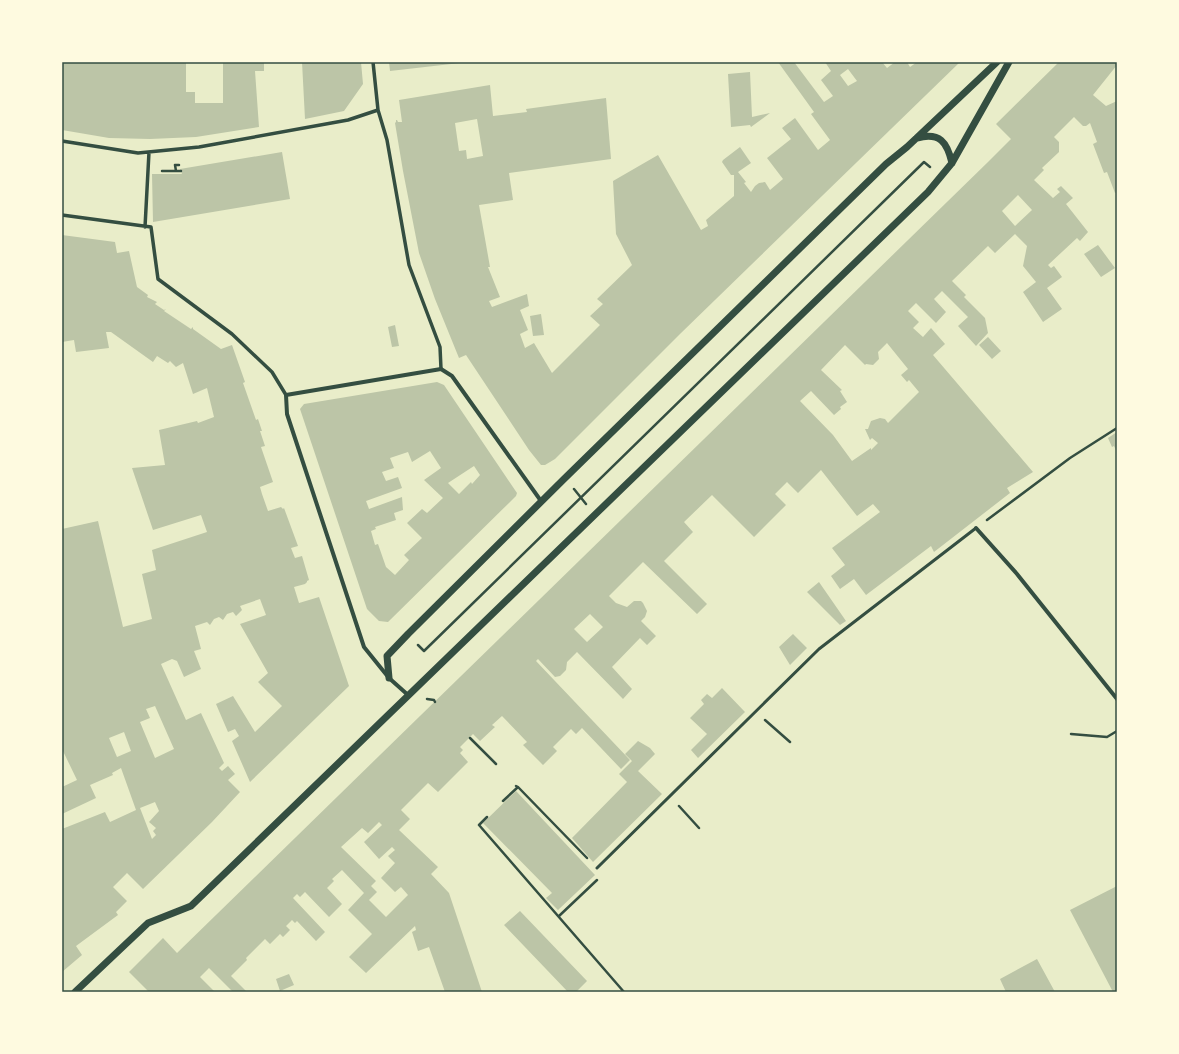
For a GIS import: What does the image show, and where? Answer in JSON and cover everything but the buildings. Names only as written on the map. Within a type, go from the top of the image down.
[{"type":"street","points":[[373,62],[378,110],[387,140],[409,265],[440,347],[441,369]]},
{"type":"street","points":[[389,678],[387,656],[541,501],[886,164],[997,62]]},
{"type":"street","points":[[75,992],[148,923],[191,906],[916,203],[952,163],[1009,62]]},
{"type":"street","points":[[62,141],[138,153],[149,152],[199,147],[348,120],[378,110]]},
{"type":"street","points":[[916,138],[931,136],[938,138],[947,148],[952,163]]},
{"type":"street","points":[[145,226],[149,152]]},
{"type":"street","points":[[62,216],[151,227],[158,279],[232,334],[272,372],[286,395],[287,414],[364,647],[389,678],[408,695]]},
{"type":"street","points":[[286,395],[441,369],[452,376],[541,501]]},
{"type":"street","points":[[976,528],[1017,574],[1117,699]]},
{"type":"lane","points":[[597,868],[819,649],[976,528]]},
{"type":"path","points":[[424,651],[582,499],[924,162],[940,177]]},
{"type":"path","points":[[162,170],[181,171]]},
{"type":"path","points":[[976,528],[1070,458],[1117,428]]},
{"type":"path","points":[[756,711],[790,742]]},
{"type":"path","points":[[1071,734],[1107,737],[1117,731]]},
{"type":"path","points":[[470,738],[496,764]]},
{"type":"path","points":[[503,801],[517,786],[603,875],[559,916]]},
{"type":"path","points":[[670,796],[699,828]]},
{"type":"path","points":[[487,817],[480,825],[624,992]]}]
